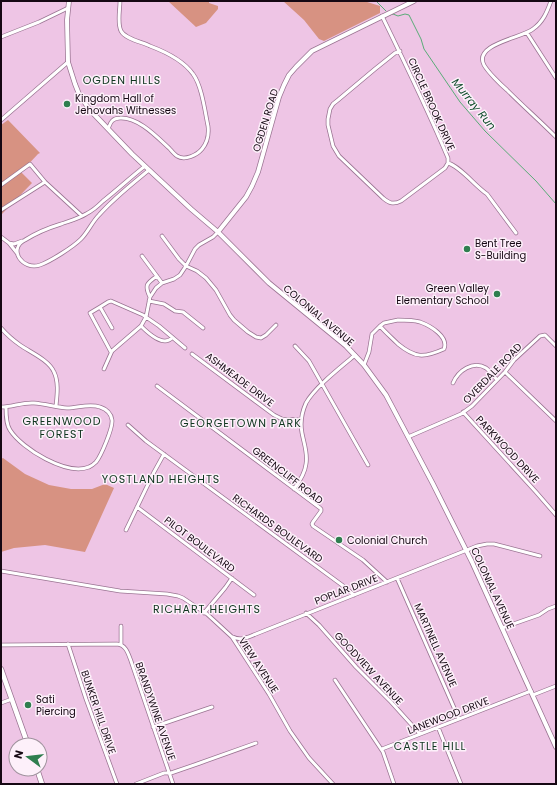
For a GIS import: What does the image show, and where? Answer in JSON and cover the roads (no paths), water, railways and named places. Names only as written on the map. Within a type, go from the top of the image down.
[{"type":"main road","name":"COLONIAL AVENUE","points":[[69,1],[66,39],[68,62],[74,84],[89,109],[149,170],[218,232],[269,283],[332,334],[355,356],[372,375],[386,396],[466,550],[532,693],[555,739],[556,747]]},
{"type":"main road","name":"OGDEN ROAD","points":[[218,232],[246,197],[252,186],[258,172],[279,97],[289,75],[315,49],[414,1]]},
{"type":"main road","points":[[1,669],[25,737]]},
{"type":"street","points":[[108,129],[112,121],[116,119],[124,118],[133,121],[145,127],[178,156],[185,158],[200,152],[207,141],[209,134],[199,87],[193,74],[181,62],[160,50],[128,38],[123,34],[120,30],[119,22],[120,1]]},
{"type":"street","points":[[551,1],[542,20],[535,28],[488,48],[482,58],[484,64],[499,83],[556,136]]},
{"type":"street","points":[[1,37],[39,22],[68,8]]},
{"type":"street","name":"CIRCLE BROOK DRIVE","points":[[382,16],[400,51],[429,112],[448,158],[448,163],[445,168],[401,202],[393,203],[387,201],[374,190],[339,156],[333,146],[328,120],[333,104],[395,53],[400,51]]},
{"type":"street","points":[[526,33],[556,78]]},
{"type":"street","points":[[1,120],[68,62]]},
{"type":"street","name":"CIRCLE BROOK DRIVE","points":[[448,163],[456,167],[487,194],[516,233]]},
{"type":"street","points":[[1,185],[30,164],[45,182],[82,216]]},
{"type":"street","points":[[9,243],[14,244],[22,241],[90,212],[145,166]]},
{"type":"street","points":[[1,237],[9,243],[22,262],[30,266],[39,266],[61,254],[81,239],[100,214],[118,196],[149,170]]},
{"type":"street","points":[[1,210],[45,182]]},
{"type":"street","points":[[104,369],[111,352],[141,326],[146,317],[149,299],[156,288],[162,283],[177,277],[183,271],[195,249],[218,232]]},
{"type":"street","points":[[162,236],[178,259],[186,266],[197,271],[206,278],[216,290],[230,315],[241,326],[258,338],[263,337],[276,325]]},
{"type":"street","points":[[17,253],[22,241]]},
{"type":"street","points":[[142,256],[162,283]]},
{"type":"street","points":[[149,299],[146,289],[147,285],[149,281],[157,276]]},
{"type":"street","points":[[149,299],[164,304],[175,311],[183,312],[203,328]]},
{"type":"street","points":[[111,352],[90,313],[108,302],[146,317],[185,348]]},
{"type":"street","points":[[100,307],[112,328]]},
{"type":"street","points":[[364,365],[369,352],[372,334],[380,326],[398,320],[421,322],[427,325],[437,332],[443,339],[445,346],[444,349],[424,356],[411,354],[380,326]]},
{"type":"street","points":[[141,326],[159,340],[167,341],[172,338]]},
{"type":"street","points":[[1,328],[12,339],[52,368],[56,376],[57,383],[56,406]]},
{"type":"street","name":"OVERDALE ROAD","points":[[408,437],[463,412],[472,406],[505,372],[514,360],[540,336],[545,335],[556,346]]},
{"type":"street","points":[[295,346],[309,361],[368,465]]},
{"type":"street","name":"ASHMEADE DRIVE","points":[[192,354],[274,415],[282,419],[301,420]]},
{"type":"street","points":[[294,489],[304,473],[307,459],[301,432],[301,420],[306,402],[322,384],[355,356]]},
{"type":"street","points":[[454,383],[460,372],[467,367],[476,365],[486,368],[497,380]]},
{"type":"street","points":[[505,372],[556,421]]},
{"type":"street","name":"GREENCLIFF ROAD","points":[[157,386],[321,509],[312,524],[313,526],[363,560],[387,582]]},
{"type":"street","points":[[1,407],[29,403],[71,408],[96,406],[104,409],[110,414],[112,421],[102,451],[95,463],[89,467],[74,469],[44,459],[21,442],[10,430],[7,420],[6,407]]},
{"type":"street","name":"PARKWOOD DRIVE","points":[[463,412],[556,515]]},
{"type":"street","name":"RICHARDS BOULEVARD","points":[[128,426],[354,595]]},
{"type":"street","points":[[126,530],[164,454]]},
{"type":"street","name":"PILOT BOULEVARD","points":[[137,507],[254,595]]},
{"type":"street","name":"POPLAR DRIVE","points":[[232,636],[236,639],[243,638],[482,545],[494,544],[540,556]]},
{"type":"street","name":"VIEW AVENUE","points":[[1,572],[53,579],[120,591],[172,594],[183,598],[232,636],[269,694],[290,731],[309,758],[333,784]]},
{"type":"street","points":[[204,613],[232,578]]},
{"type":"street","name":"MARTINELL AVENUE","points":[[398,578],[459,719]]},
{"type":"street","points":[[502,628],[539,615],[556,606]]},
{"type":"street","name":"GOODVIEW AVENUE","points":[[306,613],[356,668],[391,702],[420,734]]},
{"type":"street","name":"BRANDYWINE AVENUE","points":[[121,626],[121,645],[127,651],[173,784]]},
{"type":"street","name":"BUNKER HILL DRIVE","points":[[68,644],[86,700],[117,784]]},
{"type":"street","points":[[1,645],[121,645]]},
{"type":"street","points":[[335,680],[382,749],[394,784]]},
{"type":"street","name":"LANEWOOD DRIVE","points":[[382,749],[459,719],[556,686]]},
{"type":"street","points":[[1,703],[12,699]]},
{"type":"street","points":[[153,727],[212,707]]},
{"type":"street","points":[[438,727],[461,784]]},
{"type":"street","points":[[136,784],[256,743]]},
{"type":"waterway","name":"Murray Run","points":[[376,1],[386,11]]},
{"type":"waterway","name":"Murray Run","points":[[390,15],[409,15],[421,39],[424,49],[460,102],[485,131],[536,181],[556,204]]},
{"type":"place","name":"Kingdom Hall of Jehovahs Witnesses","points":[[67,104]]},
{"type":"place","name":"Bent Tree S-Building","points":[[467,249]]},
{"type":"place","name":"Green Valley Elementary School","points":[[497,294]]},
{"type":"place","name":"Colonial Church","points":[[339,540]]},
{"type":"place","name":"Sati Piercing","points":[[28,705]]},
{"type":"district","name":"OGDEN HILLS","points":[[122,80]]},
{"type":"district","name":"GEORGETOWN PARK","points":[[241,423]]},
{"type":"district","name":"GREENWOOD FOREST","points":[[62,427]]},
{"type":"district","name":"YOSTLAND HEIGHTS","points":[[161,479]]},
{"type":"district","name":"RICHART HEIGHTS","points":[[207,609]]},
{"type":"district","name":"CASTLE HILL","points":[[430,746]]}]
